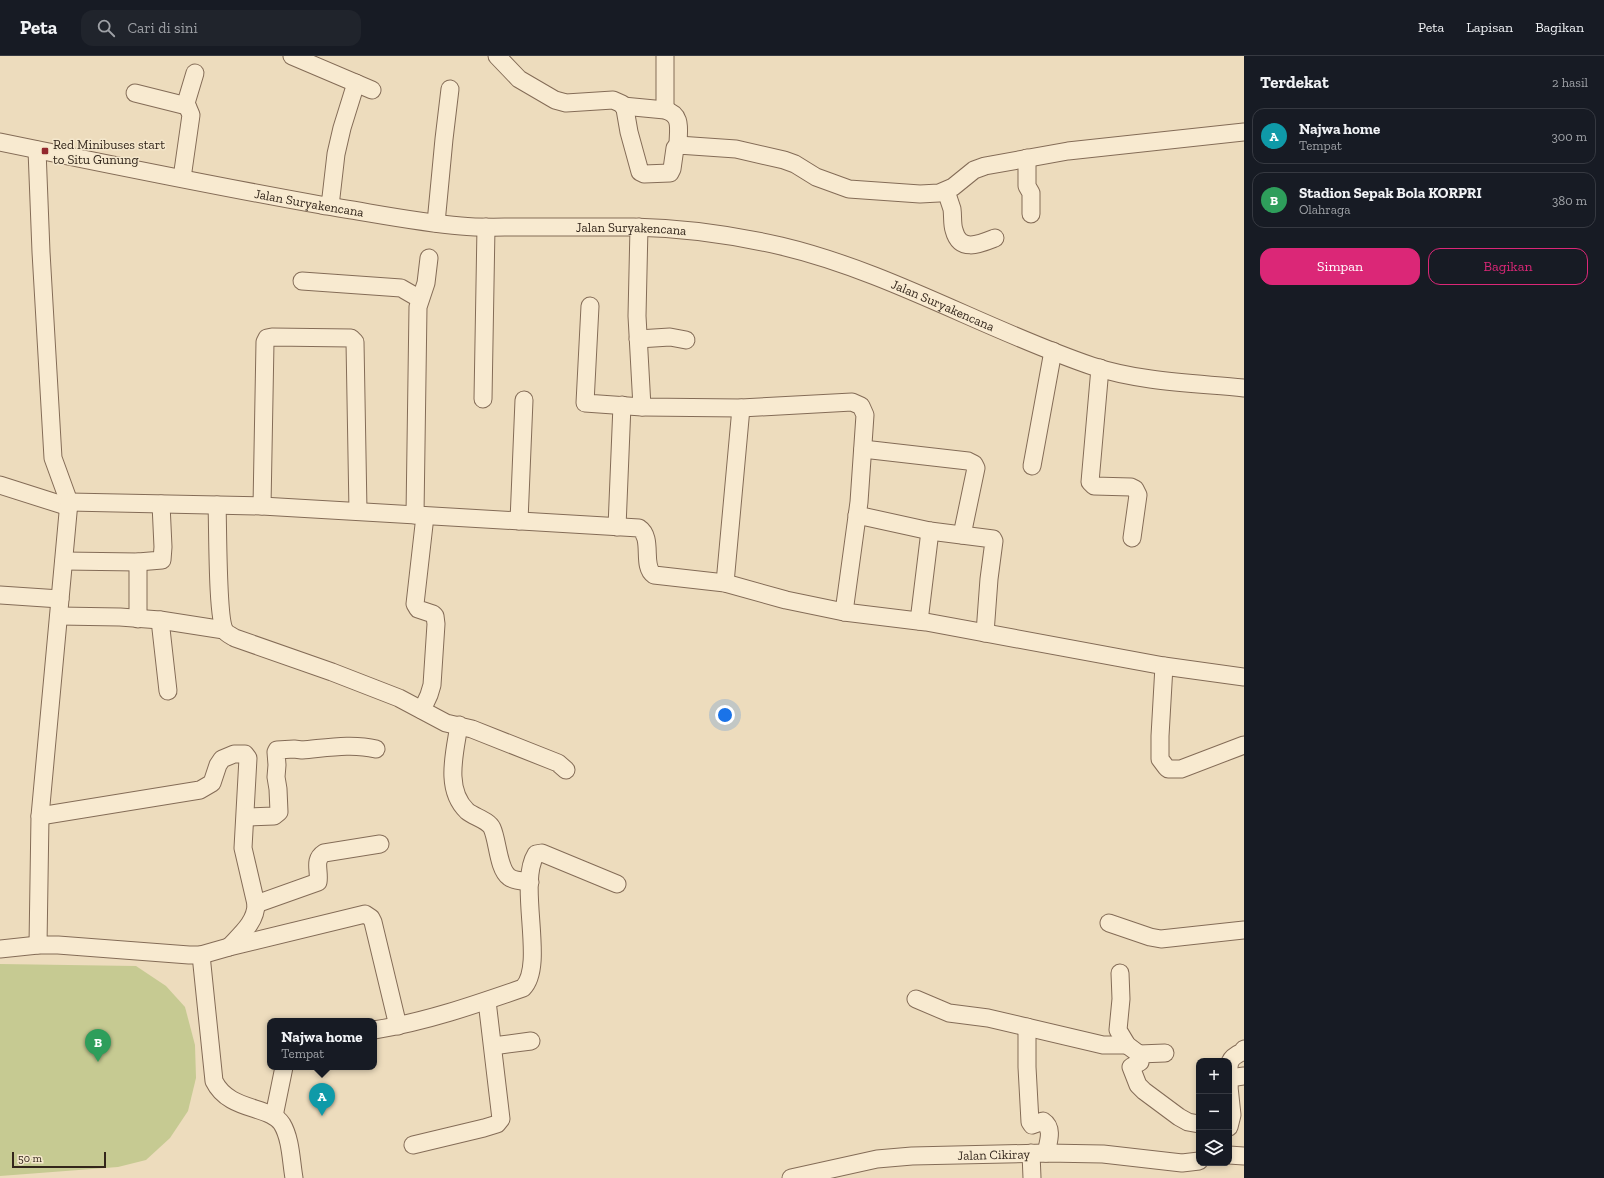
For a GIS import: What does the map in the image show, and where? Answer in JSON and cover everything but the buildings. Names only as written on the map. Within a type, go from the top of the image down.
[{"type":"street","points":[[292,56],[372,90]]},
{"type":"street","points":[[497,56],[520,79],[555,100],[566,103],[617,101],[623,106],[672,112],[676,116],[678,122],[678,145],[675,148],[670,173],[643,174],[640,172],[623,106]]},
{"type":"street","points":[[665,56],[665,110]]},
{"type":"street","points":[[182,178],[191,114],[186,103],[195,74]]},
{"type":"street","points":[[330,206],[336,154],[342,128],[356,83]]},
{"type":"street","points":[[436,223],[450,89]]},
{"type":"street","points":[[135,93],[187,106]]},
{"type":"street","points":[[678,145],[736,149],[784,160],[795,164],[816,177],[849,189],[920,194],[946,191],[974,170],[985,166],[1068,150],[1244,132]]},
{"type":"street","name":"Jalan Suryakencana","points":[[0,142],[330,206],[390,217],[436,223],[486,227],[639,227],[723,235],[781,247],[850,266],[1100,368],[1123,374],[1165,381],[1244,388]]},
{"type":"street","points":[[37,150],[41,252],[53,458],[69,504],[40,816],[38,945]]},
{"type":"street","points":[[1027,158],[1027,186],[1031,193],[1031,214]]},
{"type":"street","points":[[946,191],[952,208],[954,230],[960,241],[967,246],[973,246],[995,238]]},
{"type":"street","points":[[483,399],[486,227]]},
{"type":"street","points":[[639,227],[637,292],[642,407]]},
{"type":"street","points":[[422,710],[432,685],[436,618],[433,614],[418,609],[415,604],[420,515],[418,307],[426,283],[429,258]]},
{"type":"street","points":[[302,281],[401,288],[420,299]]},
{"type":"street","points":[[590,306],[585,403],[642,407],[741,408],[852,402],[861,406],[865,415],[863,449],[857,515],[844,612]]},
{"type":"street","points":[[262,506],[265,342],[268,338],[272,337],[351,338],[355,342],[358,511]]},
{"type":"street","points":[[638,338],[664,337],[686,340]]},
{"type":"street","points":[[1032,466],[1053,350]]},
{"type":"street","points":[[1100,368],[1090,482],[1094,486],[1131,487],[1135,489],[1138,495],[1132,538]]},
{"type":"street","points":[[519,521],[524,400]]},
{"type":"street","points":[[617,527],[622,406]]},
{"type":"street","points":[[725,583],[741,408]]},
{"type":"street","points":[[863,449],[968,461],[974,464],[976,468],[962,535]]},
{"type":"street","points":[[0,485],[69,504],[262,506],[639,528],[644,532],[649,570],[654,575],[725,583],[786,600],[844,612],[919,621],[1164,666],[1244,677]]},
{"type":"street","points":[[64,561],[138,562],[162,560],[163,547],[160,504]]},
{"type":"street","points":[[217,505],[220,613],[224,630]]},
{"type":"street","points":[[857,515],[930,531],[988,537],[992,539],[994,542],[989,579],[985,633]]},
{"type":"street","points":[[919,621],[930,531]]},
{"type":"street","points":[[138,562],[138,619]]},
{"type":"street","points":[[0,595],[60,599]]},
{"type":"street","points":[[59,616],[120,617],[160,620],[224,630],[235,638],[332,672],[399,698],[446,722],[472,729],[558,763],[566,770]]},
{"type":"street","points":[[160,620],[168,691]]},
{"type":"street","points":[[1164,666],[1160,759],[1168,769],[1181,769],[1244,745]]},
{"type":"street","points":[[459,725],[452,777],[461,802],[470,813],[491,826],[503,870],[507,876],[530,882]]},
{"type":"street","points":[[246,818],[274,816],[279,812],[276,777],[277,750],[302,750],[352,746],[366,746],[376,750]]},
{"type":"street","points":[[40,816],[200,790],[212,783],[218,765],[222,759],[230,754],[241,753],[247,756],[246,818],[243,848],[256,904],[256,912],[252,920],[230,947]]},
{"type":"street","points":[[256,904],[318,882],[317,860],[319,856],[324,853],[380,844]]},
{"type":"street","points":[[377,1030],[398,1026],[487,1001],[523,988],[532,971],[530,882],[533,859],[536,854],[542,853],[617,884]]},
{"type":"street","points":[[0,949],[38,945],[201,955],[365,914],[368,915],[373,922],[398,1026]]},
{"type":"street","points":[[1109,923],[1150,937],[1161,939],[1244,930]]},
{"type":"street","points":[[201,955],[214,1081],[216,1087],[226,1097],[246,1107],[274,1116],[281,1123],[288,1140],[294,1178]]},
{"type":"street","points":[[1120,974],[1121,999],[1117,1026],[1120,1034],[1134,1057],[1131,1068],[1138,1085],[1179,1117],[1188,1122],[1196,1123]]},
{"type":"street","points":[[916,999],[949,1013],[988,1018],[1103,1045],[1134,1057],[1165,1053]]},
{"type":"street","points":[[412,1145],[484,1128],[500,1122],[502,1116],[487,1001]]},
{"type":"street","points":[[1027,1027],[1027,1067],[1030,1122],[1032,1125],[1045,1122],[1050,1130],[1039,1153],[1032,1178]]},
{"type":"street","points":[[493,1046],[531,1041]]},
{"type":"street","points":[[1231,1058],[1242,1052],[1244,1049]]},
{"type":"street","points":[[274,1116],[283,1070]]},
{"type":"street","points":[[1232,1078],[1244,1076]]},
{"type":"street","points":[[1232,1129],[1244,1132]]},
{"type":"street","name":"Jalan Cikiray","points":[[791,1178],[877,1159],[912,1156],[1039,1153],[1104,1154],[1182,1163],[1196,1161]]},
{"type":"street","points":[[1232,1155],[1244,1156]]},
{"type":"green space","points":[[0,964],[136,966],[166,986],[185,1007],[195,1045],[196,1078],[188,1111],[170,1138],[146,1160],[118,1167],[0,1176]]},
{"type":"place","name":"Red Minibuses start to Situ Gunung","points":[[45,151]]},
{"type":"place","name":"Stadion Sepak Bola KORPRI","points":[[98,1062]]},
{"type":"place","name":"Najwa home","points":[[322,1116]]}]
